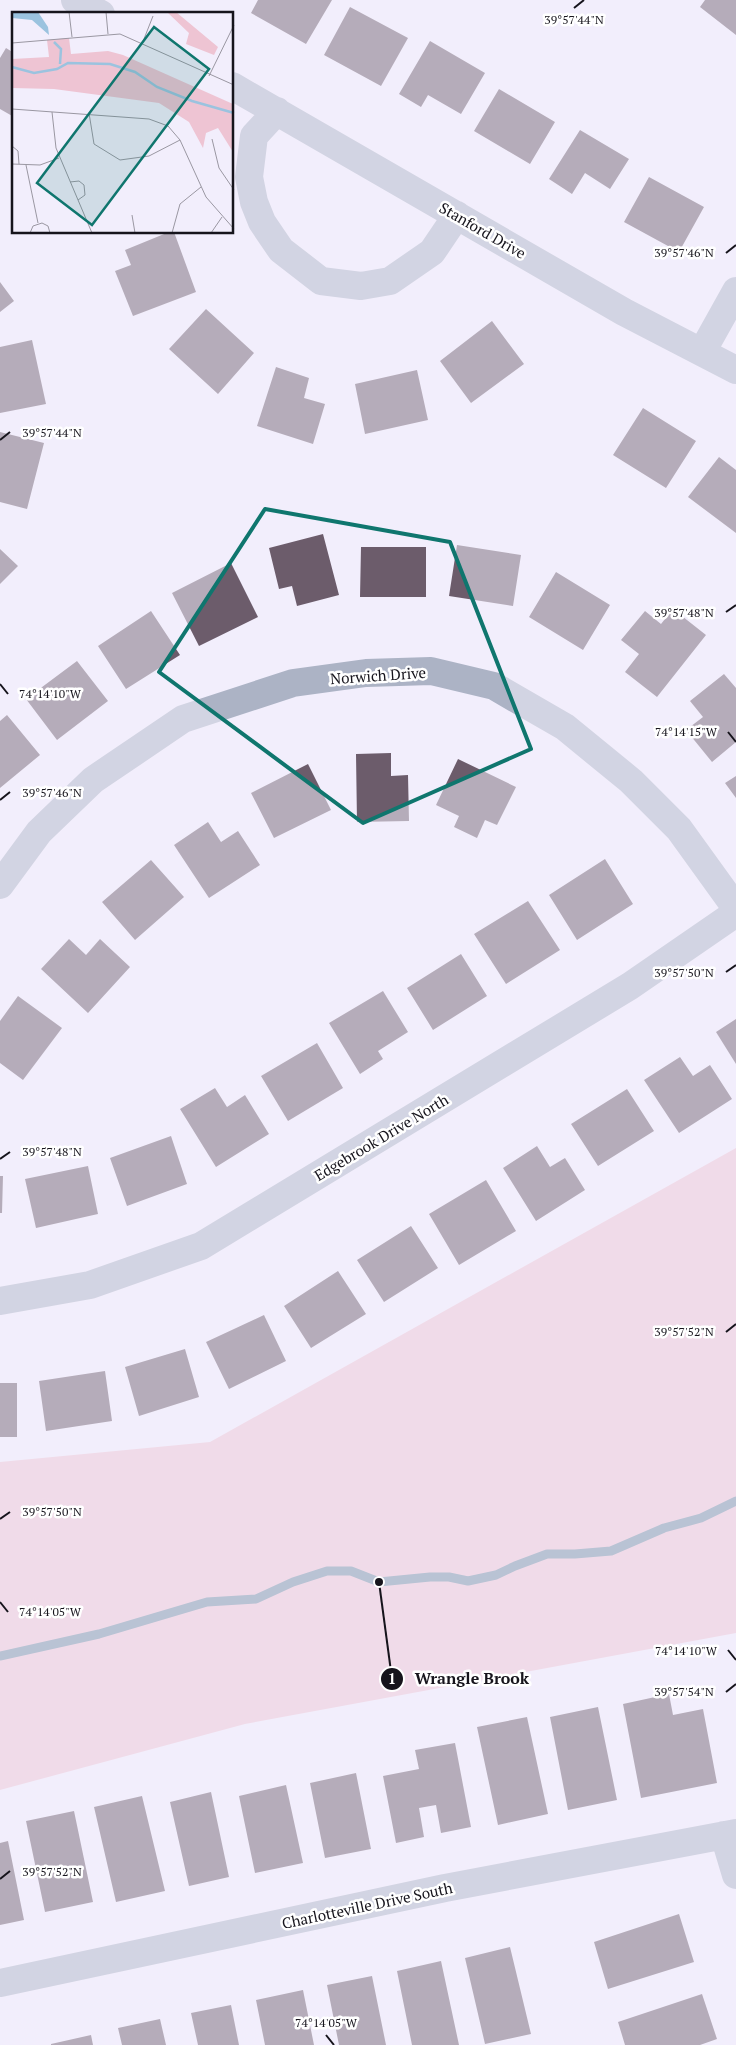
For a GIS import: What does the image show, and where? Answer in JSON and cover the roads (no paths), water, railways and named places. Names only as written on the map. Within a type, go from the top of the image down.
[{"type":"street","points":[[75,0],[96,12]]},
{"type":"street","name":"Stanford Drive","points":[[234,87],[277,110],[624,312],[736,370]]},
{"type":"street","points":[[277,110],[254,136],[249,177],[254,202],[262,222],[281,250],[321,281],[361,286],[390,281],[432,252],[456,215]]},
{"type":"street","points":[[702,352],[736,291]]},
{"type":"street","name":"Norwich Drive","points":[[0,885],[39,832],[92,780],[183,719],[294,683],[366,673],[431,671],[494,686],[565,727],[631,781],[679,829],[736,908]]},
{"type":"street","name":"Edgebrook Drive North","points":[[0,1300],[90,1285],[201,1246],[630,986],[736,913]]},
{"type":"street","points":[[730,1834],[736,1875]]},
{"type":"street","name":"Charlotteville Drive South","points":[[0,1983],[445,1888],[730,1834]]},
{"type":"waterway","points":[[0,1656],[99,1634],[207,1602],[256,1599],[293,1582],[327,1571],[351,1571],[379,1582],[430,1577],[449,1577],[468,1581],[496,1575],[547,1554],[611,1551],[664,1528],[701,1518],[736,1501]]},
{"type":"place","name":"Wrangle Brook","points":[[379,1582]]}]
